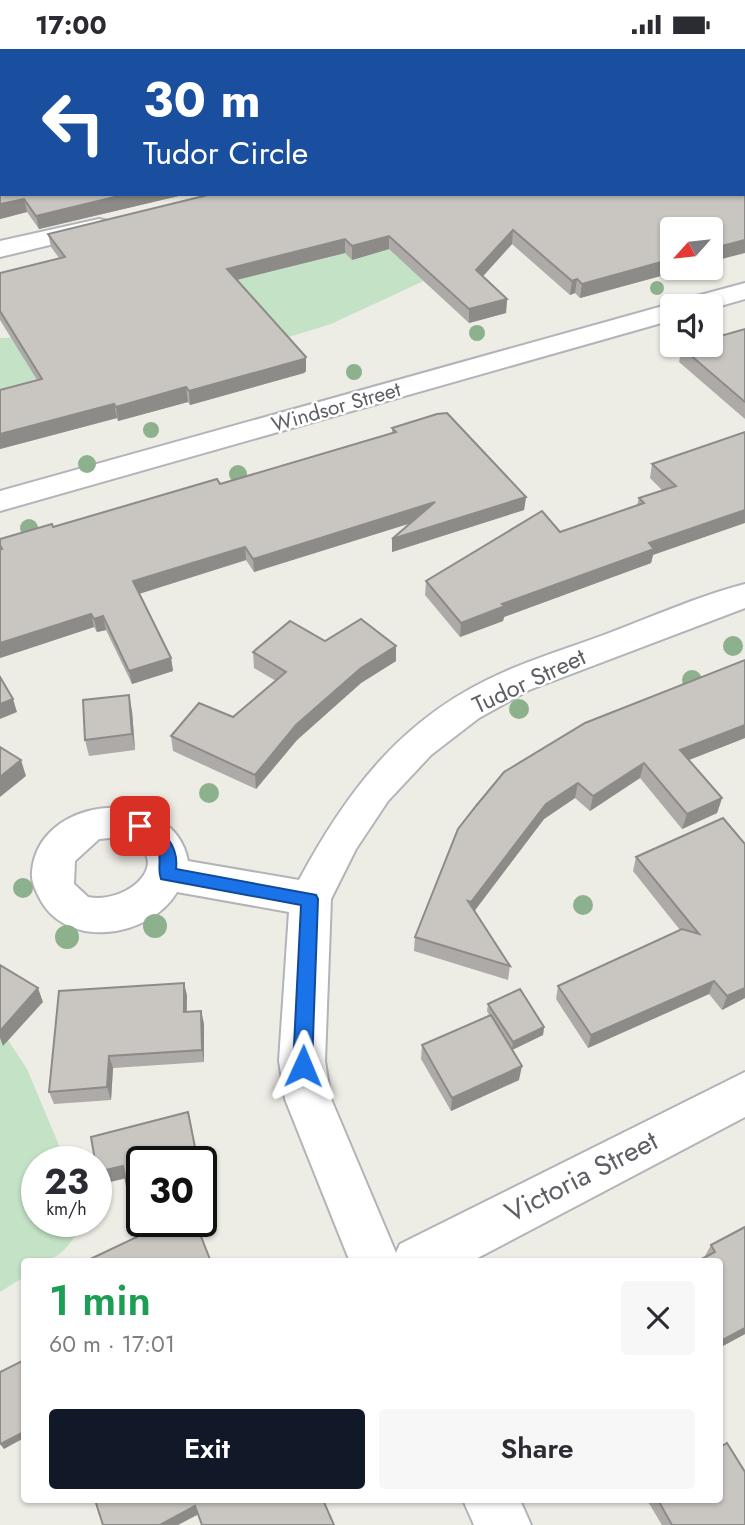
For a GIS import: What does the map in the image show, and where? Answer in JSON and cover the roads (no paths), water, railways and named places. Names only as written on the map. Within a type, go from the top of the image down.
[{"type":"street","points":[[0,249],[125,219]]},
{"type":"street","points":[[723,297],[745,291]]},
{"type":"street","name":"Windsor Street","points":[[0,501],[660,315]]},
{"type":"street","name":"Tudor Street","points":[[373,1258],[308,1099],[302,1061],[310,899],[341,839],[374,791],[418,745],[466,709],[527,677],[745,595]]},
{"type":"street","points":[[167,874],[310,899]]},
{"type":"street","name":"Victoria Street","points":[[426,1258],[745,1093]]},
{"type":"street","points":[[492,1503],[503,1525]]}]
